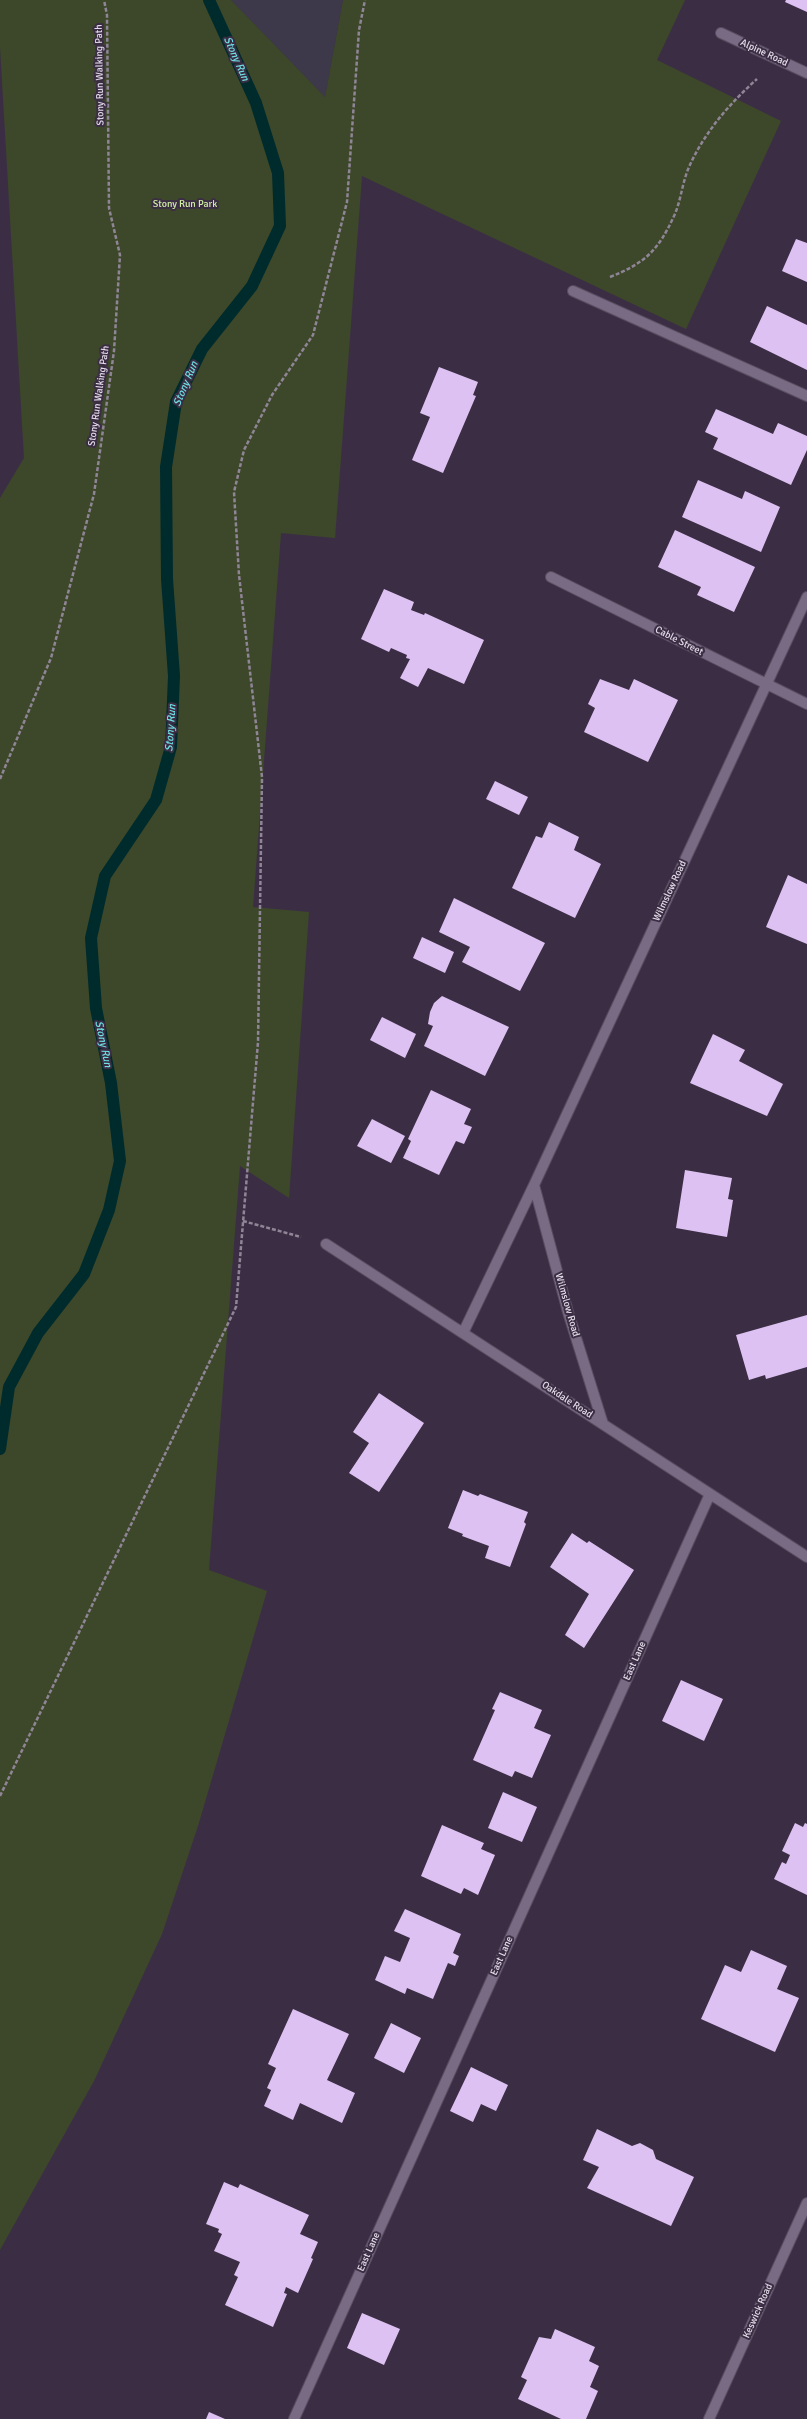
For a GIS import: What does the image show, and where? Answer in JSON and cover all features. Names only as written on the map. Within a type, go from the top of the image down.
[{"type":"street","name":"Alpine Road","points":[[722,33],[807,73]]},
{"type":"street","points":[[573,291],[807,396]]},
{"type":"street","name":"Cable Street","points":[[551,576],[766,685],[807,704]]},
{"type":"street","name":"Wilmslow Road","points":[[463,1333],[534,1185],[807,597]]},
{"type":"street","name":"Wilmslow Road","points":[[534,1185],[568,1312],[603,1424]]},
{"type":"street","name":"Oakdale Road","points":[[326,1244],[807,1557]]},
{"type":"street","name":"East Lane","points":[[294,2419],[710,1494]]},
{"type":"street","name":"Keswick Road","points":[[709,2419],[807,2203]]},
{"type":"path","name":"Stony Run Walking Path","points":[[0,779],[51,658],[94,494],[114,351],[120,255],[109,208],[107,15],[104,0]]},
{"type":"path","points":[[0,1796],[236,1307],[258,1042],[262,777],[239,575],[234,492],[244,450],[261,415],[272,395],[313,335],[347,202],[359,30],[365,0]]},
{"type":"path","points":[[573,291],[621,273],[641,263],[652,252],[674,216],[689,167],[722,113],[778,60]]},
{"type":"path","points":[[243,1221],[326,1244]]},
{"type":"shaded area","points":[[231,0],[343,0],[325,97]]},
{"type":"green space","name":"Stony Run Park","points":[[0,0],[231,0],[325,97],[343,0],[685,0],[657,60],[781,121],[686,329],[362,176],[335,538],[281,533],[253,907],[309,912],[289,1198],[240,1166],[209,1570],[267,1591],[198,1826],[162,1934],[94,2081],[0,2250],[0,498],[24,458],[0,47]]},
{"type":"building","points":[[786,0],[807,0],[807,12],[785,2]]},
{"type":"building","points":[[796,239],[807,243],[807,282],[782,271]]},
{"type":"building","points":[[767,306],[807,325],[807,370],[750,342]]},
{"type":"building","points":[[439,367],[478,382],[473,395],[476,396],[443,473],[412,460],[430,417],[420,413]]},
{"type":"building","points":[[716,409],[773,434],[778,423],[807,436],[807,450],[791,485],[713,449],[718,438],[705,432]]},
{"type":"building","points":[[698,480],[742,499],[745,491],[780,507],[761,552],[682,517]]},
{"type":"building","points":[[675,530],[755,567],[734,612],[697,595],[701,587],[658,567]]},
{"type":"building","points":[[384,589],[414,602],[411,610],[424,615],[425,613],[484,640],[464,684],[428,668],[418,687],[400,678],[410,659],[406,658],[407,655],[391,648],[389,652],[361,639]]},
{"type":"building","points":[[600,679],[629,690],[634,679],[678,700],[648,762],[584,732],[595,708],[588,704]]},
{"type":"building","points":[[495,781],[528,797],[519,815],[486,799]]},
{"type":"building","points":[[549,822],[579,837],[574,850],[601,864],[575,918],[512,888],[536,836],[542,838]]},
{"type":"building","points":[[788,875],[807,884],[807,944],[766,927]]},
{"type":"building","points":[[454,898],[545,943],[520,991],[462,962],[470,947],[439,932]]},
{"type":"building","points":[[422,937],[454,952],[445,973],[413,958]]},
{"type":"building","points":[[442,996],[509,1027],[485,1076],[424,1046],[433,1026],[428,1024],[430,1012],[434,1003]]},
{"type":"building","points":[[382,1017],[416,1034],[405,1058],[370,1040]]},
{"type":"building","points":[[713,1034],[745,1050],[739,1061],[783,1084],[767,1116],[690,1083]]},
{"type":"building","points":[[431,1090],[471,1109],[464,1124],[472,1127],[464,1144],[456,1141],[439,1175],[403,1158],[411,1141],[408,1139]]},
{"type":"building","points":[[372,1119],[405,1136],[391,1163],[357,1146]]},
{"type":"building","points":[[685,1170],[732,1178],[728,1199],[733,1200],[727,1237],[676,1228]]},
{"type":"building","points":[[807,1315],[807,1367],[766,1379],[765,1375],[749,1380],[736,1335]]},
{"type":"building","points":[[379,1393],[424,1423],[379,1492],[349,1473],[369,1443],[353,1432]]},
{"type":"building","points":[[463,1490],[478,1496],[480,1494],[528,1512],[524,1522],[526,1524],[510,1567],[485,1558],[489,1546],[462,1536],[463,1534],[448,1528]]},
{"type":"building","points":[[572,1533],[587,1543],[589,1541],[634,1570],[584,1648],[565,1635],[589,1594],[550,1567]]},
{"type":"building","points":[[681,1680],[723,1699],[704,1741],[662,1721]]},
{"type":"building","points":[[500,1692],[542,1710],[534,1728],[551,1735],[532,1778],[515,1771],[512,1777],[473,1760],[495,1710],[492,1709]]},
{"type":"building","points":[[503,1792],[537,1807],[522,1842],[488,1828]]},
{"type":"building","points":[[795,1823],[803,1827],[805,1823],[807,1824],[807,1895],[774,1879],[782,1862],[786,1864],[790,1855],[782,1851]]},
{"type":"building","points":[[442,1825],[484,1843],[481,1849],[495,1855],[478,1895],[464,1888],[461,1894],[421,1876]]},
{"type":"building","points":[[405,1909],[461,1934],[453,1953],[459,1956],[455,1966],[448,1963],[433,1999],[407,1988],[405,1994],[375,1980],[385,1956],[400,1962],[410,1938],[394,1931]]},
{"type":"building","points":[[751,1950],[787,1966],[777,1989],[799,1998],[775,2052],[701,2019],[725,1965],[741,1972]]},
{"type":"building","points":[[293,2009],[349,2034],[327,2080],[355,2093],[342,2123],[300,2103],[293,2120],[264,2106],[271,2090],[267,2088],[276,2068],[268,2064]]},
{"type":"building","points":[[391,2023],[421,2038],[404,2073],[374,2058]]},
{"type":"building","points":[[471,2067],[508,2085],[496,2111],[481,2104],[473,2122],[450,2111]]},
{"type":"building","points":[[597,2129],[632,2146],[640,2143],[653,2150],[656,2159],[694,2177],[671,2226],[587,2188],[599,2167],[583,2160]]},
{"type":"building","points":[[224,2182],[238,2188],[240,2184],[309,2215],[300,2234],[318,2242],[311,2258],[313,2259],[298,2293],[286,2287],[284,2293],[287,2294],[273,2327],[225,2305],[238,2277],[234,2275],[240,2262],[214,2251],[222,2234],[218,2232],[219,2229],[206,2224]]},
{"type":"building","points":[[362,2313],[400,2329],[384,2365],[347,2348]]},
{"type":"building","points":[[555,2329],[595,2347],[589,2361],[599,2366],[590,2387],[598,2391],[586,2419],[561,2419],[518,2399],[527,2380],[521,2377],[539,2337],[551,2339]]},
{"type":"building","points":[[209,2412],[225,2419],[206,2419]]},
{"type":"waterway","name":"Stony Run","points":[[0,1449],[9,1387],[38,1333],[84,1274],[109,1210],[120,1161],[111,1083],[96,1008],[91,938],[105,876],[156,800],[171,747],[174,676],[167,579],[166,467],[176,402],[202,349],[252,286],[280,226],[278,173],[256,103],[209,0]]}]
